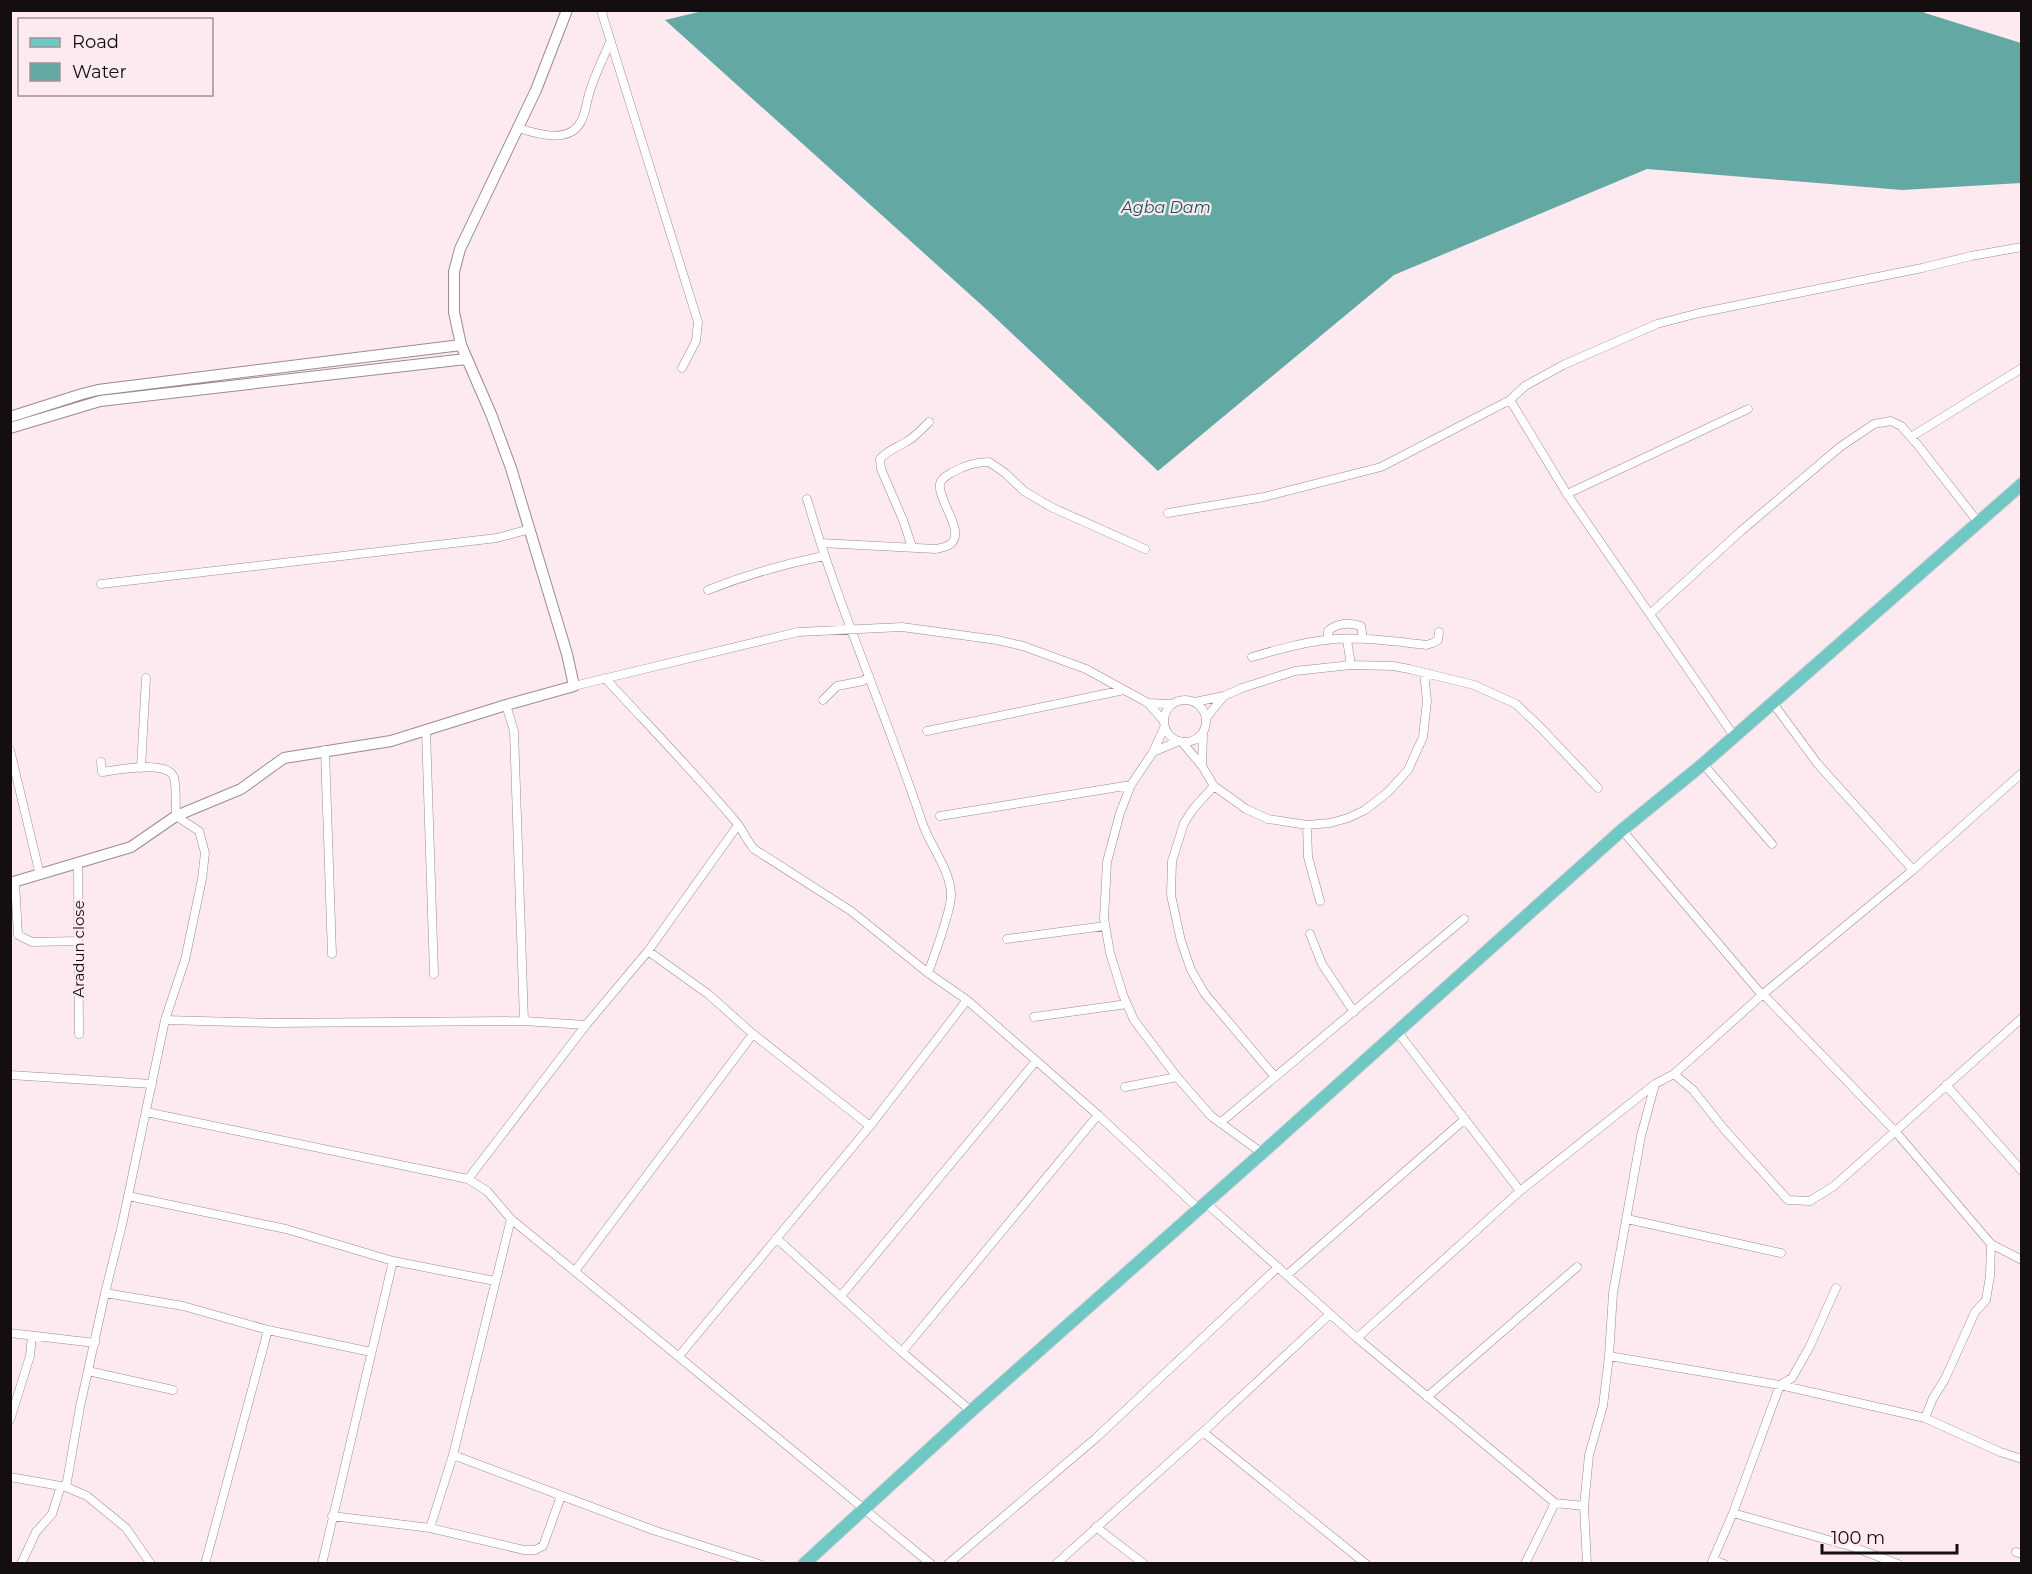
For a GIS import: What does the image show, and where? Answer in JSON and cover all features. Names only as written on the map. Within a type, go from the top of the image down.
[{"type":"main road","points":[[804,1563],[1622,830],[1703,764],[2022,484]]},
{"type":"street","points":[[567,10],[518,128],[460,249],[454,272],[454,312],[466,360],[491,414],[530,529],[567,654],[574,686]]},
{"type":"street","points":[[601,10],[698,322],[696,341],[682,368]]},
{"type":"street","points":[[518,128],[541,136],[555,136],[568,133],[578,127],[583,118],[596,74],[610,42]]},
{"type":"street","points":[[1168,513],[1264,497],[1382,467],[1510,400],[1524,387],[1563,365],[1657,324],[1922,268],[1971,255],[2022,247]]},
{"type":"street","points":[[10,417],[98,390],[461,345]]},
{"type":"street","points":[[10,428],[100,401],[466,360]]},
{"type":"street","points":[[1911,437],[2022,368]]},
{"type":"street","points":[[1510,400],[1567,494],[1734,736]]},
{"type":"street","points":[[1567,494],[1748,409]]},
{"type":"street","points":[[1651,613],[1768,508],[1840,447],[1874,424],[1891,421],[1900,426],[1978,522]]},
{"type":"street","points":[[912,547],[881,469],[880,459],[887,451],[902,445],[916,435],[929,422]]},
{"type":"street","points":[[820,543],[936,549],[949,546],[954,541],[956,532],[941,494],[940,484],[943,478],[968,464],[988,462],[1005,473],[1024,491],[1106,533],[1145,549]]},
{"type":"street","points":[[807,499],[824,556],[927,834],[950,886],[951,899],[928,973]]},
{"type":"street","points":[[101,584],[497,538],[530,529]]},
{"type":"street","points":[[708,590],[749,574],[791,562],[824,556]]},
{"type":"street","points":[[1328,640],[1328,631],[1332,628],[1351,624],[1361,626],[1363,639]]},
{"type":"street","points":[[77,941],[32,942],[18,935],[13,883],[131,847],[176,816],[241,789],[284,758],[391,741],[574,686],[798,632],[902,627],[997,639],[1086,669],[1148,703],[1170,736],[1181,742],[1202,766],[1214,786],[1246,809],[1268,819],[1307,825],[1330,823],[1365,810],[1388,792],[1408,770],[1423,737],[1427,701],[1424,673]]},
{"type":"street","points":[[1252,657],[1328,640],[1363,639],[1426,645],[1438,640],[1439,632]]},
{"type":"street","points":[[1347,640],[1351,665]]},
{"type":"street","points":[[1195,702],[1224,696],[1295,671],[1351,665],[1393,666],[1474,685],[1516,704],[1598,788]]},
{"type":"street","points":[[823,700],[837,686],[863,681],[869,676]]},
{"type":"street","points":[[141,768],[146,678]]},
{"type":"street","points":[[605,678],[692,772],[738,825],[754,849],[851,911],[928,973],[967,1000],[1203,1206],[1278,1267],[1357,1338],[1556,1503],[1584,1506]]},
{"type":"street","points":[[927,730],[1124,690]]},
{"type":"street","points":[[1202,766],[1203,732],[1206,718],[1224,696]]},
{"type":"street","points":[[1148,703],[1171,704],[1185,699],[1195,702],[1202,709],[1206,718]]},
{"type":"street","points":[[1772,702],[1817,763],[1913,870]]},
{"type":"street","points":[[1171,704],[1167,709],[1153,752],[1131,785],[1120,813],[1107,862],[1105,926],[1110,953],[1134,1020],[1177,1077],[1220,1123],[1263,1153]]},
{"type":"street","points":[[506,705],[514,731],[524,1021]]},
{"type":"street","points":[[426,731],[434,974]]},
{"type":"street","points":[[1153,752],[1181,742],[1192,741],[1203,732]]},
{"type":"street","points":[[10,750],[40,875]]},
{"type":"street","points":[[325,750],[332,954]]},
{"type":"street","points":[[101,762],[102,772],[158,767],[168,770],[174,777],[176,816]]},
{"type":"street","points":[[1703,764],[1772,844]]},
{"type":"street","points":[[1357,1338],[1520,1191],[1655,1084],[1674,1074],[1763,994],[1913,870],[2022,773]]},
{"type":"street","points":[[940,816],[1131,785]]},
{"type":"street","points":[[1214,786],[1184,823],[1172,861],[1173,907],[1191,970],[1205,993],[1275,1077]]},
{"type":"street","points":[[21,1563],[36,1532],[52,1514],[64,1486],[165,1020],[185,960],[205,853],[199,831],[176,816]]},
{"type":"street","points":[[468,1179],[586,1025],[648,951],[738,825]]},
{"type":"street","points":[[1307,825],[1308,857],[1320,901]]},
{"type":"street","points":[[1622,830],[1763,994],[1895,1131],[1991,1244],[2022,1260]]},
{"type":"street","name":"Aradun close","points":[[78,864],[79,1034]]},
{"type":"street","points":[[1220,1123],[1464,920]]},
{"type":"street","points":[[1007,939],[1105,926]]},
{"type":"street","points":[[1310,934],[1322,964],[1354,1012]]},
{"type":"street","points":[[648,951],[708,994],[753,1034],[870,1126]]},
{"type":"street","points":[[678,1356],[870,1126],[967,1000]]},
{"type":"street","points":[[1034,1017],[1127,1004]]},
{"type":"street","points":[[1674,1074],[1693,1090],[1724,1129],[1788,1200],[1810,1201],[1834,1186],[2022,1018]]},
{"type":"street","points":[[165,1020],[273,1023],[524,1021],[586,1025]]},
{"type":"street","points":[[1397,1031],[1520,1191]]},
{"type":"street","points":[[575,1271],[753,1034]]},
{"type":"street","points":[[841,1296],[1036,1061]]},
{"type":"street","points":[[10,1075],[152,1084]]},
{"type":"street","points":[[1125,1087],[1177,1077]]},
{"type":"street","points":[[1587,1563],[1584,1506],[1590,1455],[1603,1406],[1613,1293],[1641,1136],[1655,1084]]},
{"type":"street","points":[[1946,1085],[2022,1171]]},
{"type":"street","points":[[146,1112],[468,1179],[487,1191],[511,1219],[931,1563]]},
{"type":"street","points":[[902,1352],[1098,1115]]},
{"type":"street","points":[[1287,1275],[1465,1119]]},
{"type":"street","points":[[128,1196],[286,1229],[393,1261],[495,1281]]},
{"type":"street","points":[[430,1528],[453,1455],[511,1219]]},
{"type":"street","points":[[1627,1219],[1781,1253]]},
{"type":"street","points":[[776,1238],[971,1411]]},
{"type":"street","points":[[1925,1418],[1975,1312],[1986,1300],[1991,1244]]},
{"type":"street","points":[[322,1563],[393,1261]]},
{"type":"street","points":[[948,1563],[1096,1438],[1278,1267]]},
{"type":"street","points":[[1427,1397],[1577,1267]]},
{"type":"street","points":[[1724,1563],[1712,1562],[1733,1513],[1780,1385],[1792,1378],[1810,1346],[1836,1288]]},
{"type":"street","points":[[105,1293],[183,1306],[268,1330],[371,1352]]},
{"type":"street","points":[[1056,1563],[1203,1432],[1330,1314]]},
{"type":"street","points":[[205,1563],[268,1330]]},
{"type":"street","points":[[10,1333],[94,1344]]},
{"type":"street","points":[[10,1420],[30,1356],[32,1336]]},
{"type":"street","points":[[1609,1356],[1780,1385],[1925,1418],[2000,1452],[2022,1459]]},
{"type":"street","points":[[88,1371],[172,1390]]},
{"type":"street","points":[[1203,1432],[1366,1563]]},
{"type":"street","points":[[453,1455],[653,1530],[759,1563]]},
{"type":"street","points":[[10,1477],[64,1486],[87,1496],[126,1528],[151,1563]]},
{"type":"street","points":[[332,1516],[430,1528],[524,1550],[535,1550],[543,1546],[561,1496]]},
{"type":"street","points":[[1525,1563],[1556,1503]]},
{"type":"street","points":[[1733,1513],[1853,1547],[1898,1563]]},
{"type":"street","points":[[1096,1527],[1144,1563]]},
{"type":"water","name":"Agba Dam","points":[[707,10],[1923,11],[2021,43],[2021,183],[1902,190],[1647,169],[1394,275],[1158,471],[986,309],[665,20]]}]
